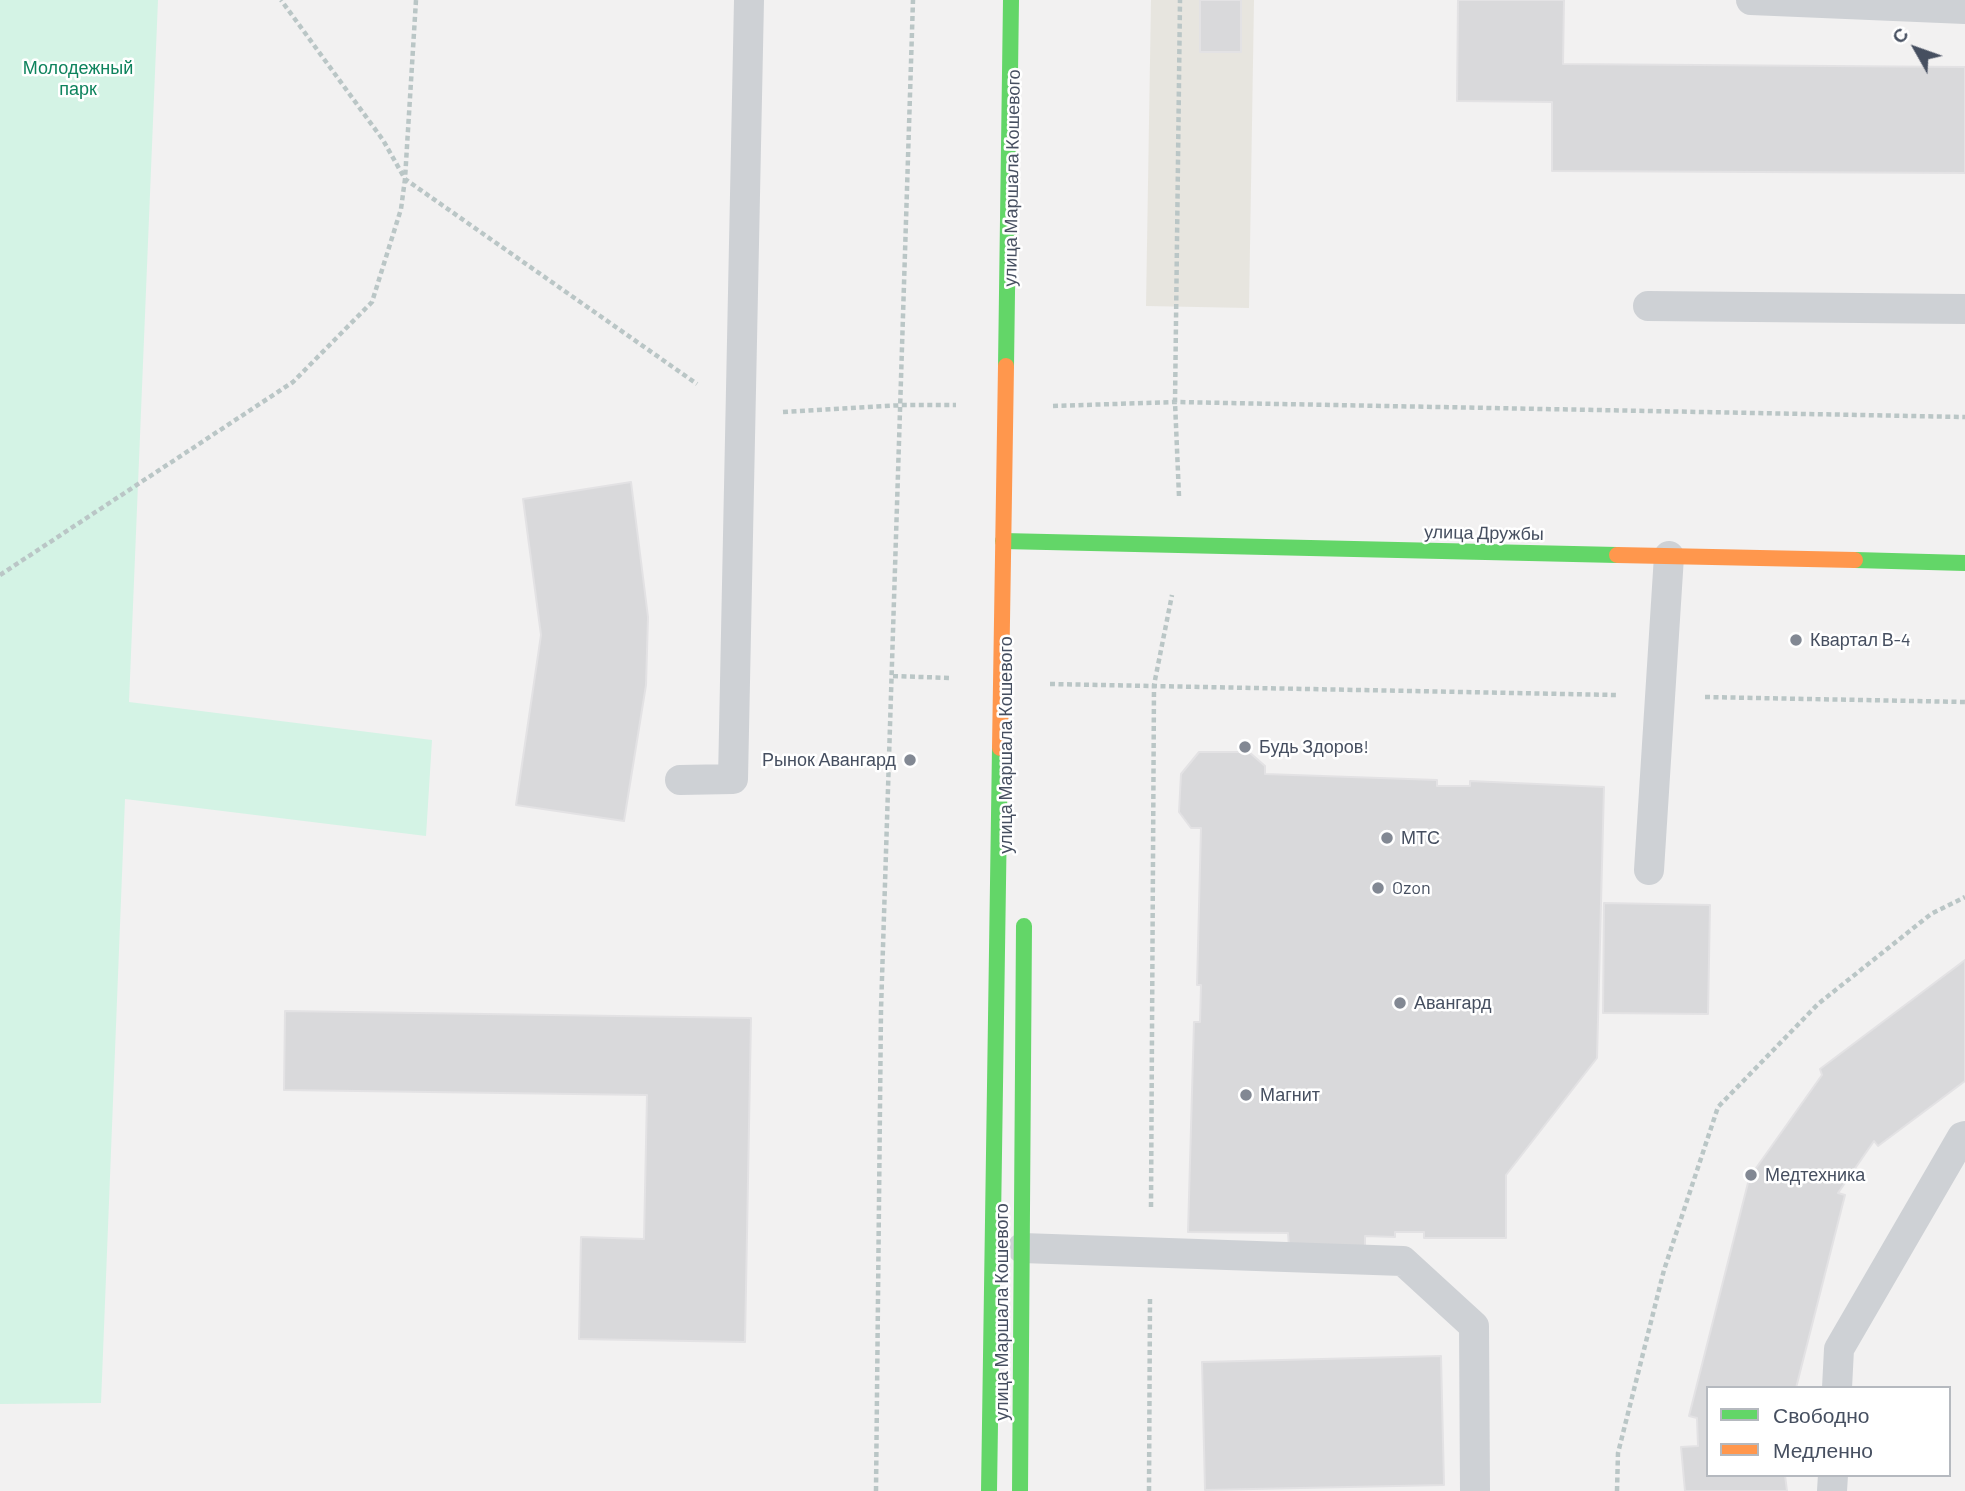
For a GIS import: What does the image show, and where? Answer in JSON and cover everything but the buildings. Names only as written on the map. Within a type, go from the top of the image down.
[{"type":"street","points":[[989,1491],[1011,0]]},
{"type":"street","name":"улица Дружбы","points":[[1003,541],[1965,563]]},
{"type":"street","name":"улица Маршала Кошевого","points":[[1020,1491],[1024,904]]},
{"type":"lane","points":[[680,780],[733,779],[749,0]]},
{"type":"lane","points":[[1751,0],[1965,9]]},
{"type":"lane","points":[[1648,306],[1965,309]]},
{"type":"lane","points":[[1649,870],[1669,556]]},
{"type":"lane","points":[[1837,1386],[1839,1349],[1965,1136]]},
{"type":"lane","points":[[1021,1248],[1404,1261],[1474,1326],[1475,1491]]},
{"type":"path","points":[[281,0],[383,140],[405,178],[698,384],[740,408],[783,412],[901,405],[1004,404],[1028,407],[1175,402],[1965,418]]},
{"type":"path","points":[[0,575],[293,382],[372,302],[401,209],[416,0]]},
{"type":"path","points":[[876,1491],[881,1010],[913,0]]},
{"type":"path","points":[[1149,1491],[1154,685],[1181,545],[1175,402],[1180,0]]},
{"type":"path","points":[[892,676],[1001,680],[1026,684],[1965,702]]},
{"type":"path","points":[[1617,1491],[1618,1453],[1664,1270],[1718,1107],[1818,1004],[1931,914],[1965,897]]},
{"type":"shaded area","points":[[1151,0],[1254,0],[1249,308],[1146,306]]},
{"type":"green space","name":"Молодежный парк","points":[[0,0],[158,0],[129,702],[432,740],[426,836],[125,799],[101,1403],[0,1404]]},
{"type":"traffic: fast","points":[[1006,366],[1011,0]]},
{"type":"traffic: fast","points":[[1003,541],[1617,555]]},
{"type":"traffic: fast","points":[[1855,560],[1965,563]]},
{"type":"traffic: fast","points":[[989,1491],[1000,748]]},
{"type":"traffic: fast","points":[[1020,1491],[1024,926]]},
{"type":"traffic: slow","points":[[1000,748],[1006,366]]},
{"type":"traffic: slow","points":[[1617,555],[1855,560]]},
{"type":"place","name":"Квартал В-4","points":[[1796,640]]},
{"type":"place","name":"Будь Здоров!","points":[[1245,747]]},
{"type":"place","name":"Рынок Авангард","points":[[910,760]]},
{"type":"place","name":"МТС","points":[[1387,838]]},
{"type":"place","name":"Ozon","points":[[1378,888]]},
{"type":"place","name":"Авангард","points":[[1400,1003]]},
{"type":"place","name":"Магнит","points":[[1246,1095]]},
{"type":"place","name":"Медтехника","points":[[1751,1175]]}]
